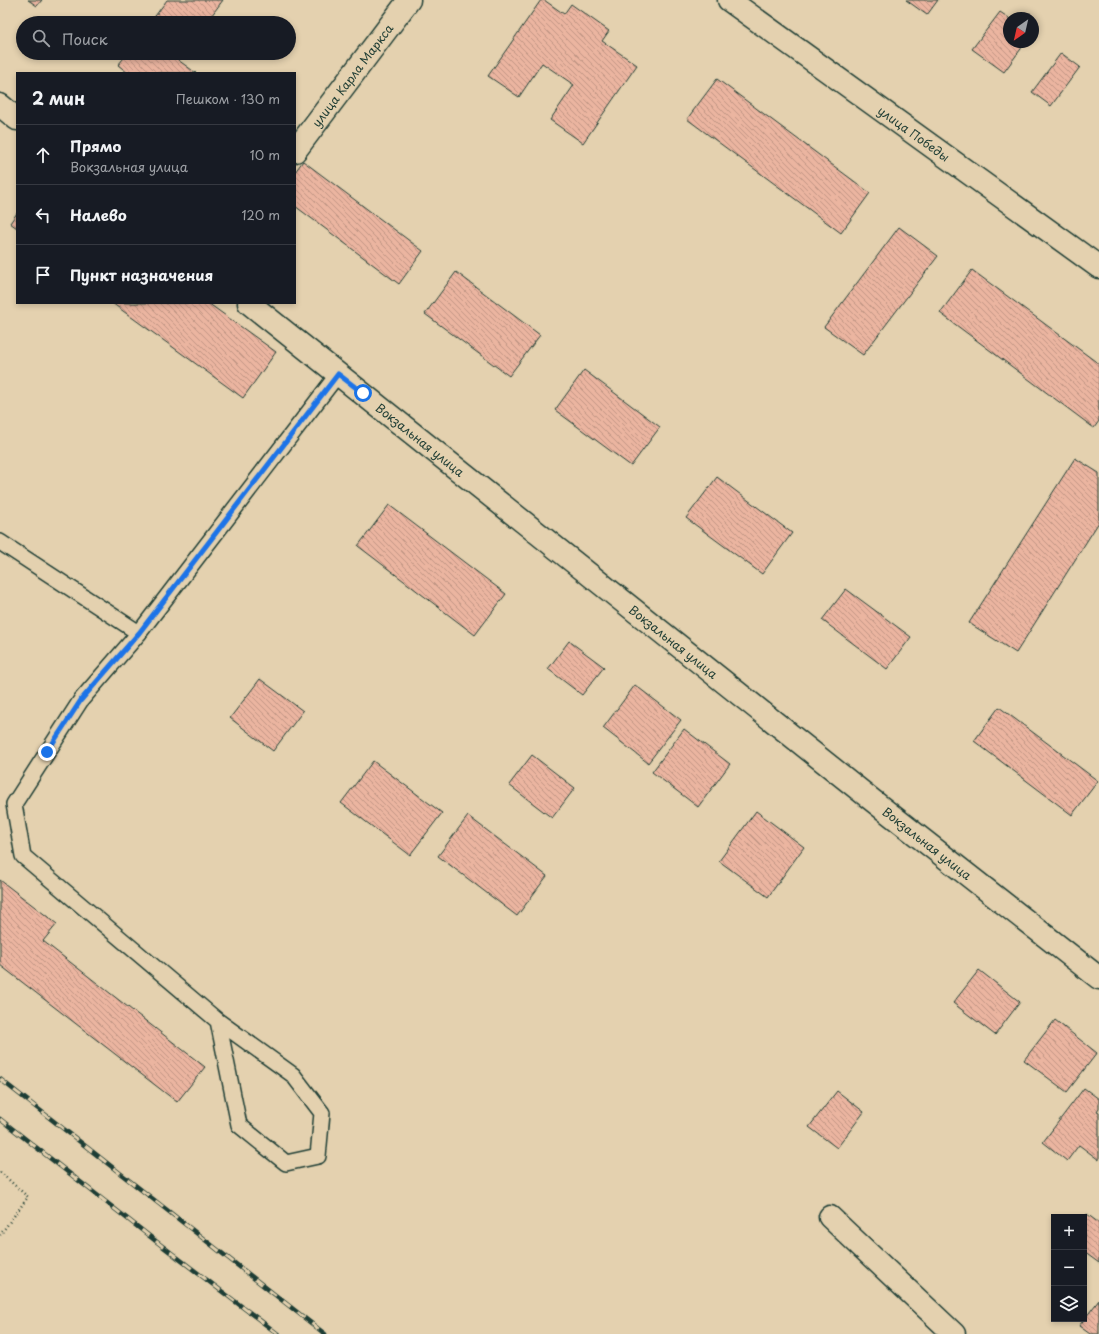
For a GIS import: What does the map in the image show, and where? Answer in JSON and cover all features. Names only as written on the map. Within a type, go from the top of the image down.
[{"type":"street","name":"улица Карла Маркса","points":[[296,150],[409,0]]},
{"type":"street","name":"улица Победы","points":[[729,0],[1099,267]]},
{"type":"street","points":[[0,105],[16,118]]},
{"type":"street","name":"Вокзальная улица","points":[[250,304],[853,785],[1099,978]]},
{"type":"street","points":[[830,1217],[954,1334]]},
{"type":"lane","points":[[218,1021],[239,1125],[286,1163],[318,1156],[322,1113],[293,1075],[218,1021],[23,856],[14,804],[81,700],[139,633],[338,374]]},
{"type":"lane","points":[[0,542],[139,633]]},
{"type":"path","points":[[0,1172],[28,1197],[0,1235]]},
{"type":"building","points":[[28,0],[42,0],[37,6]]},
{"type":"building","points":[[167,0],[223,0],[211,16],[155,16]]},
{"type":"building","points":[[541,0],[544,0],[564,14],[571,4],[609,31],[602,41],[637,65],[583,143],[550,120],[574,85],[542,63],[519,97],[488,76]]},
{"type":"building","points":[[906,0],[938,0],[927,15]]},
{"type":"building","points":[[1000,12],[1003,14],[1003,48],[1022,48],[1004,72],[972,49]]},
{"type":"building","points":[[1061,53],[1080,67],[1051,106],[1032,92]]},
{"type":"building","points":[[122,60],[178,60],[195,72],[127,72],[118,65]]},
{"type":"building","points":[[717,79],[870,193],[841,233],[687,119]]},
{"type":"building","points":[[303,161],[423,251],[399,284],[296,207],[296,171]]},
{"type":"building","points":[[16,214],[16,227],[10,223]]},
{"type":"building","points":[[899,227],[938,256],[863,355],[824,327]]},
{"type":"building","points":[[972,270],[1099,364],[1099,421],[1094,428],[940,313]]},
{"type":"building","points":[[456,272],[540,335],[509,376],[425,314]]},
{"type":"building","points":[[113,304],[209,304],[276,352],[243,398]]},
{"type":"building","points":[[584,370],[660,427],[631,466],[555,410]]},
{"type":"building","points":[[1075,458],[1099,473],[1099,522],[1016,653],[969,623]]},
{"type":"building","points":[[717,477],[792,533],[762,574],[686,518]]},
{"type":"building","points":[[389,505],[506,594],[475,635],[358,546]]},
{"type":"building","points":[[846,589],[911,637],[887,669],[822,620]]},
{"type":"building","points":[[569,641],[604,667],[582,695],[548,669]]},
{"type":"building","points":[[260,679],[303,711],[273,751],[230,718]]},
{"type":"building","points":[[635,685],[681,720],[648,763],[603,728]]},
{"type":"building","points":[[999,707],[1098,781],[1072,815],[974,741]]},
{"type":"building","points":[[684,729],[730,764],[698,807],[652,772]]},
{"type":"building","points":[[532,755],[575,788],[552,818],[509,785]]},
{"type":"building","points":[[373,761],[442,813],[410,855],[341,803]]},
{"type":"building","points":[[756,811],[804,847],[768,897],[719,861]]},
{"type":"building","points":[[468,816],[547,876],[517,916],[438,856]]},
{"type":"building","points":[[0,880],[57,924],[43,941],[205,1067],[177,1102],[0,965]]},
{"type":"building","points":[[979,970],[1020,1002],[995,1035],[953,1003]]},
{"type":"building","points":[[1055,1020],[1097,1053],[1067,1092],[1024,1060]]},
{"type":"building","points":[[1084,1088],[1099,1099],[1099,1108],[1097,1111],[1099,1112],[1099,1160],[1079,1145],[1067,1161],[1043,1142]]},
{"type":"building","points":[[837,1091],[864,1112],[837,1148],[809,1127]]},
{"type":"building","points":[[1087,1214],[1099,1223],[1099,1263],[1087,1254]]},
{"type":"building","points":[[1099,1300],[1099,1334],[1090,1334],[1079,1326],[1082,1322],[1087,1322],[1087,1316]]},
{"type":"railway","points":[[0,1079],[325,1334]]},
{"type":"railway","points":[[0,1119],[157,1242],[278,1334]]},
{"type":"route","points":[[47,752],[81,700],[139,633],[338,374],[363,393]]}]
